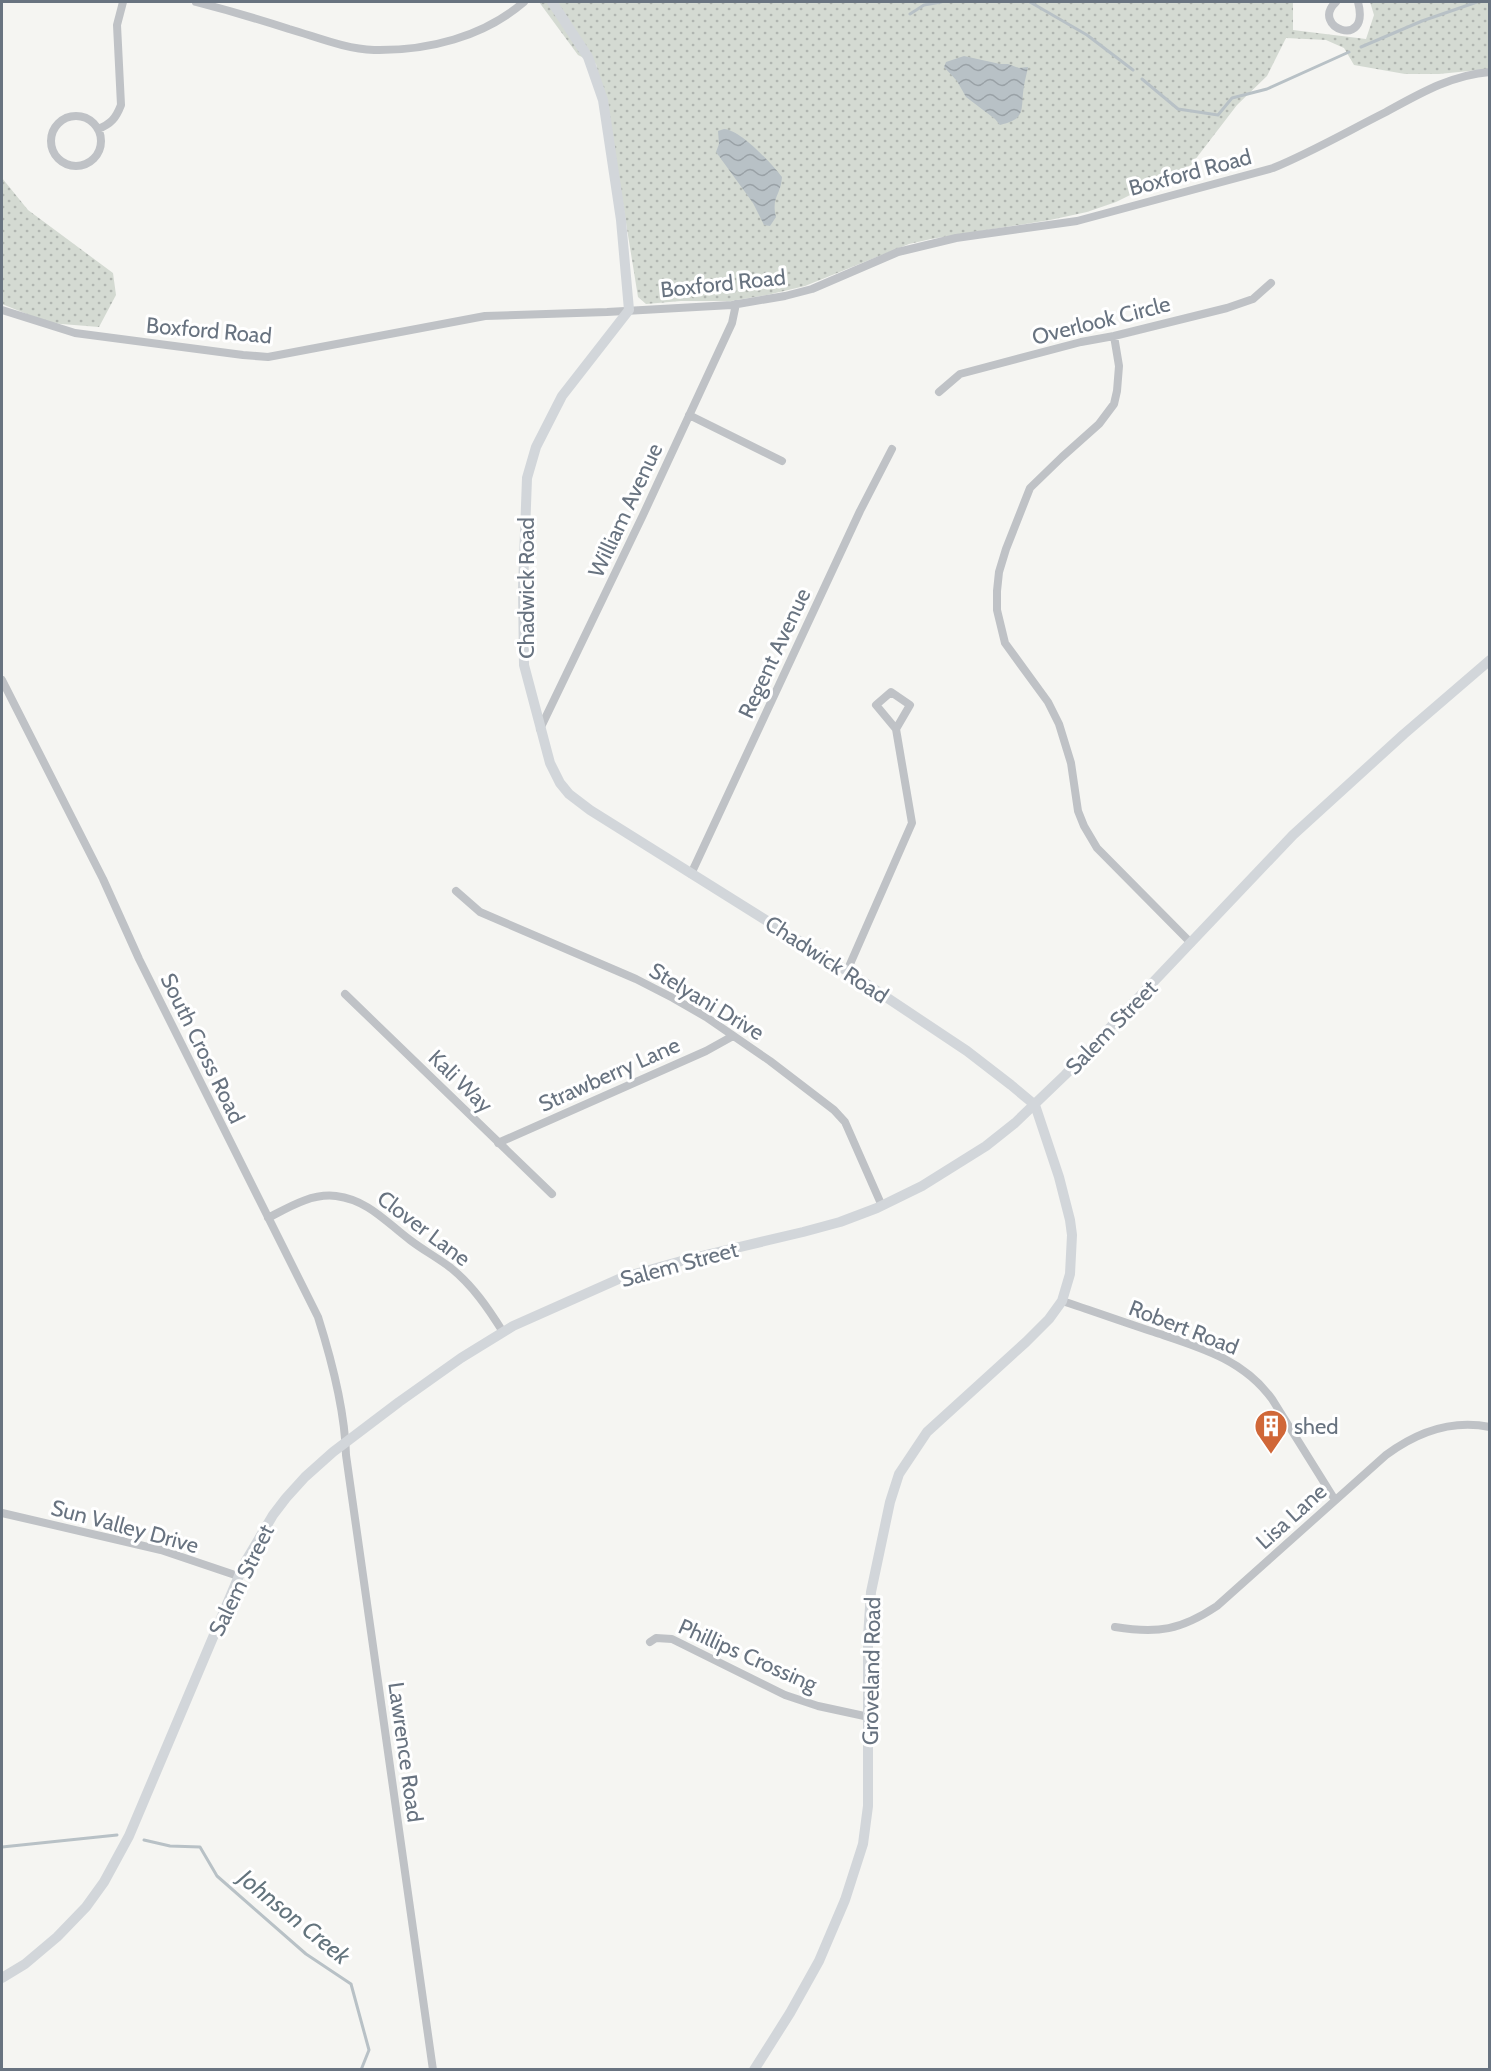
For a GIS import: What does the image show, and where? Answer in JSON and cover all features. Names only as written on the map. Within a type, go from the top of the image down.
[{"type":"main road","points":[[552,2],[588,57],[603,100],[621,220],[629,310]]},
{"type":"main road","name":"Chadwick Road","points":[[629,310],[583,366],[562,396],[536,447],[529,467],[523,588],[523,640],[527,678],[550,764],[569,794],[590,810],[847,971],[967,1051],[1035,1105]]},
{"type":"main road","name":"Salem Street","points":[[2,1978],[25,1964],[57,1937],[86,1907],[104,1882],[129,1836],[238,1576],[258,1538],[286,1498],[305,1477],[346,1440],[461,1358],[503,1332],[550,1308],[621,1278],[840,1222],[882,1206],[922,1186],[986,1146],[1035,1105],[1293,836],[1404,734],[1490,660]]},
{"type":"main road","name":"Groveland Road","points":[[754,2070],[819,1961],[845,1900],[863,1844],[868,1806],[868,1637],[871,1592],[890,1502],[899,1474],[927,1432],[1049,1319],[1062,1301],[1070,1274],[1072,1235],[1070,1221],[1059,1177],[1035,1105]]},
{"type":"street","points":[[98,129],[109,124],[117,115],[121,105],[117,26],[123,2]]},
{"type":"street","points":[[196,2],[342,45],[374,50],[430,46],[470,34],[498,21],[524,2]]},
{"type":"street","points":[[1336,2],[1330,8],[1329,18],[1334,27],[1343,31],[1353,29],[1360,21],[1358,2]]},
{"type":"street","name":"Boxford Road","points":[[2,310],[75,333],[268,357],[485,316],[736,304],[812,289],[898,252],[956,238],[1077,221],[1240,178],[1302,156],[1418,94],[1446,82],[1472,74],[1490,72]]},
{"type":"street","points":[[73,115],[83,116],[92,121],[98,129],[101,138],[100,148],[87,164],[68,165],[59,160],[53,152],[50,143],[51,133],[56,124],[64,118],[73,115]]},
{"type":"street","name":"Overlook Circle","points":[[939,392],[960,374],[1253,299],[1271,283]]},
{"type":"street","name":"William Avenue","points":[[540,729],[732,323],[736,304]]},
{"type":"street","points":[[1114,336],[1119,366],[1114,404],[1099,424],[1030,488],[1013,528],[999,572],[997,610],[1005,644],[1048,702],[1059,724],[1071,763],[1078,811],[1089,836],[1105,856],[1191,943]]},
{"type":"street","points":[[689,415],[783,461]]},
{"type":"street","name":"Regent Avenue","points":[[692,874],[860,511],[892,449]]},
{"type":"street","name":"South Cross Road","points":[[2,680],[103,879],[139,959],[318,1317],[326,1341],[346,1428],[346,1440]]},
{"type":"street","points":[[847,971],[912,823],[896,729]]},
{"type":"street","name":"Stelyani Drive","points":[[456,891],[480,912],[673,998],[706,1017],[809,1091],[846,1122],[882,1206]]},
{"type":"street","name":"Kali Way","points":[[345,994],[552,1194]]},
{"type":"street","name":"Strawberry Lane","points":[[498,1143],[706,1051],[733,1036]]},
{"type":"street","name":"Clover Lane","points":[[268,1218],[299,1202],[319,1196],[335,1196],[366,1205],[411,1241],[452,1268],[484,1302],[503,1332]]},
{"type":"street","name":"Robert Road","points":[[1062,1301],[1208,1350],[1243,1369],[1268,1393],[1335,1500]]},
{"type":"street","name":"Lisa Lane","points":[[1116,1627],[1142,1630],[1168,1629],[1185,1625],[1199,1618],[1217,1606],[1386,1455],[1415,1436],[1456,1425],[1490,1427]]},
{"type":"street","name":"Lawrence Road","points":[[346,1440],[346,1455],[433,2070]]},
{"type":"street","name":"Sun Valley Drive","points":[[2,1513],[161,1550],[238,1576]]},
{"type":"street","name":"Phillips Crossing","points":[[650,1642],[656,1638],[672,1639],[785,1695],[818,1706],[869,1717]]},
{"type":"shaded area","points":[[539,2],[1293,2],[1293,30],[1366,39],[1374,15],[1370,2],[1489,2],[1489,69],[1439,74],[1405,74],[1354,65],[1344,48],[1326,40],[1286,38],[1267,76],[1237,105],[1191,165],[1116,202],[1087,212],[1050,220],[909,244],[805,286],[767,295],[731,301],[646,304],[638,297],[612,136],[596,64],[578,55]]},
{"type":"shaded area","points":[[2,178],[28,210],[113,273],[116,295],[99,327],[49,323],[2,304]]},
{"type":"water","points":[[964,56],[1019,68],[1028,67],[1019,116],[1009,123],[1000,125],[966,97],[957,81],[944,67],[946,62]]},
{"type":"water","points":[[724,129],[747,141],[782,177],[775,200],[776,217],[770,226],[764,225],[753,203],[716,152],[719,144],[718,131]]},
{"type":"waterway","points":[[910,14],[924,5],[941,2]]},
{"type":"waterway","points":[[1030,2],[1087,35],[1133,70]]},
{"type":"waterway","points":[[1361,47],[1422,21],[1477,2]]},
{"type":"waterway","points":[[1142,79],[1178,109],[1218,115],[1232,98],[1267,89],[1349,52]]},
{"type":"waterway","points":[[2,1847],[117,1835]]},
{"type":"waterway","name":"Johnson Creek","points":[[144,1840],[170,1846],[200,1847],[217,1876],[306,1954],[351,1984],[369,2050],[361,2070]]},
{"type":"place","name":"shed","points":[[1271,1455]]}]
